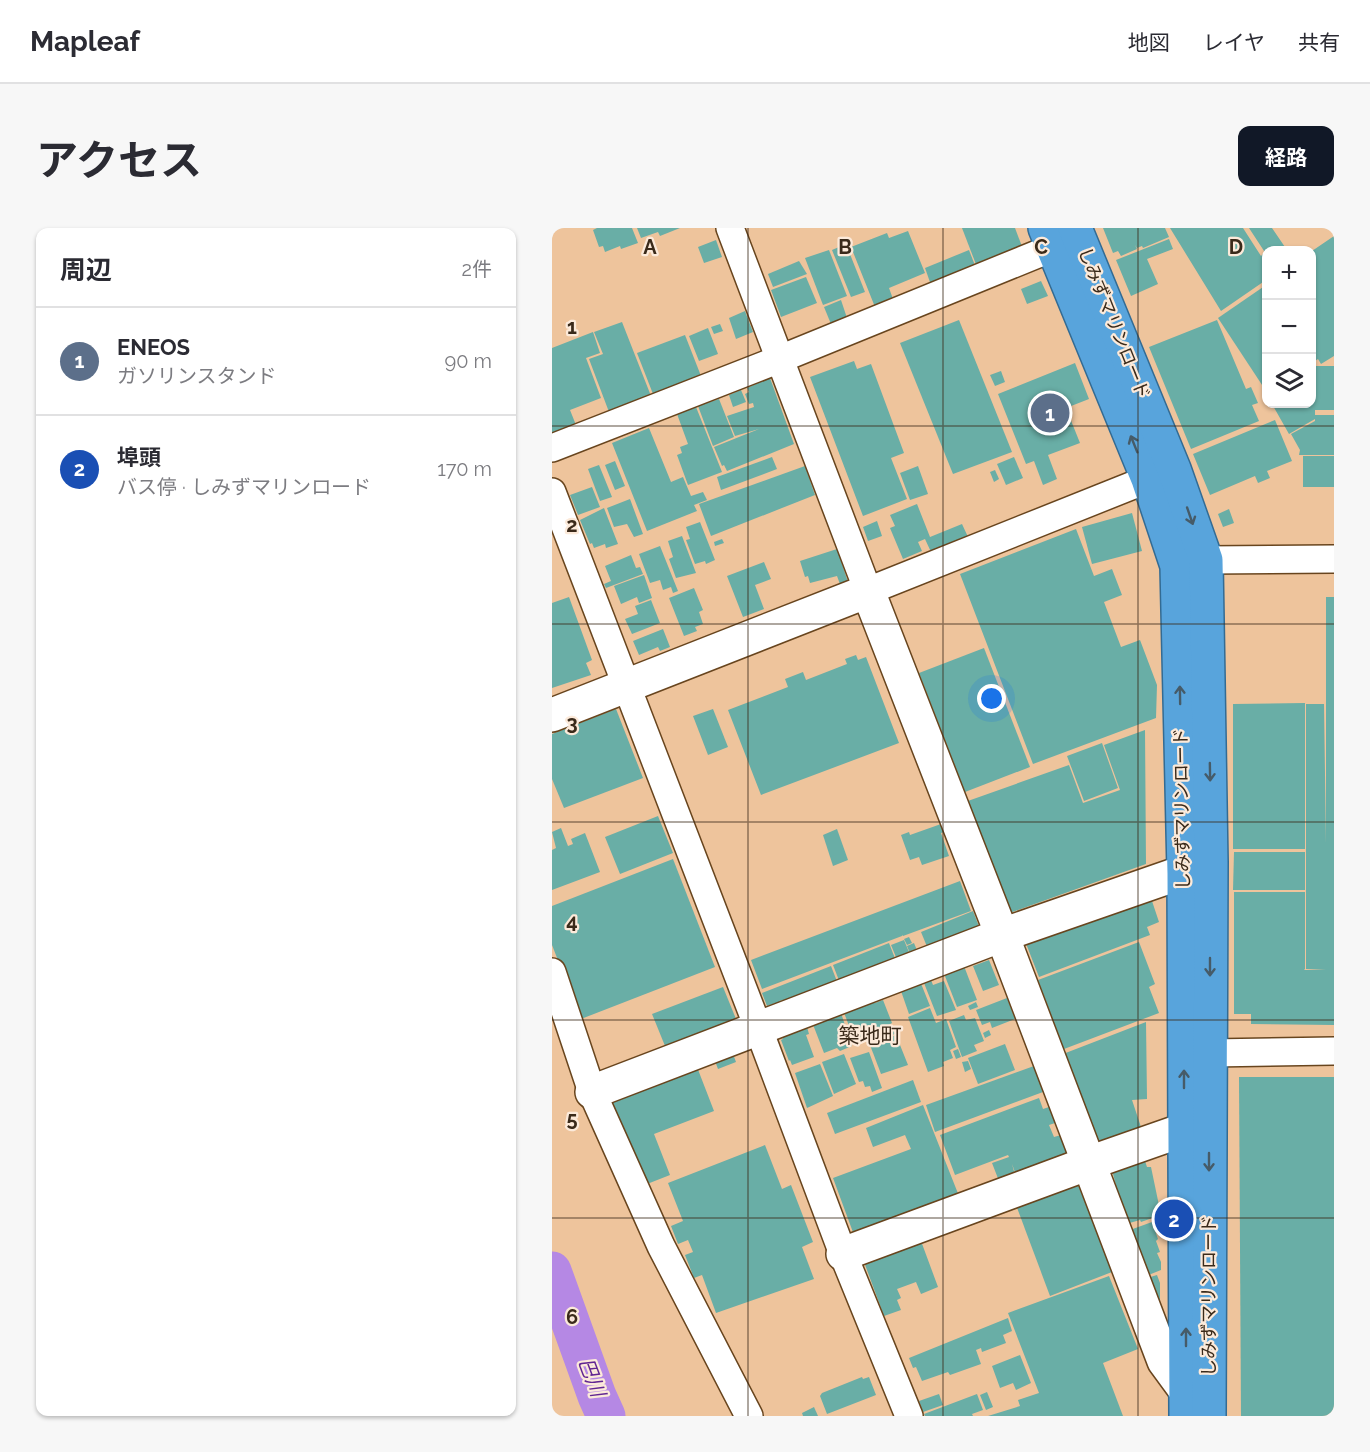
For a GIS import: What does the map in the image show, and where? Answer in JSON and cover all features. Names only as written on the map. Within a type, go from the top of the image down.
[{"type":"highway","name":"しみずマリンロード","points":[[1063,235],[1161,474],[1206,561],[1198,867],[1198,1403]]},
{"type":"highway","name":"しみずマリンロード","points":[[1161,474],[1177,566],[1210,1053],[1197,1125]]},
{"type":"street","points":[[730,228],[1164,1361],[1198,1403]]},
{"type":"street","points":[[552,448],[780,360],[1063,235]]},
{"type":"street","points":[[552,715],[1161,474]]},
{"type":"street","points":[[552,492],[843,1254],[909,1416]]},
{"type":"street","points":[[1206,561],[1334,559]]},
{"type":"street","points":[[592,1092],[759,1030],[1002,935],[1198,867]]},
{"type":"street","points":[[552,972],[592,1092],[661,1246],[749,1416]]},
{"type":"street","points":[[1210,1053],[1334,1051]]},
{"type":"street","points":[[843,1254],[1197,1125]]},
{"type":"building","points":[[632,228],[638,243],[621,249],[620,246],[605,252],[603,246],[599,247],[593,230]]},
{"type":"building","points":[[637,228],[680,228],[660,236],[658,232],[641,238]]},
{"type":"building","points":[[962,228],[1015,228],[1023,249],[977,267]]},
{"type":"building","points":[[1103,228],[1165,228],[1169,237],[1143,248],[1142,246],[1137,248],[1135,245],[1137,249],[1121,256],[1118,251],[1113,253]]},
{"type":"building","points":[[1170,228],[1243,228],[1262,255],[1262,283],[1221,311]]},
{"type":"building","points":[[1249,228],[1272,228],[1284,246],[1262,246],[1262,248]]},
{"type":"building","points":[[908,231],[925,273],[889,288],[893,299],[875,307],[851,247],[887,233],[889,238]]},
{"type":"building","points":[[1334,236],[1334,356],[1321,364],[1318,359],[1316,360],[1316,248]]},
{"type":"building","points":[[1169,239],[1173,249],[1147,259],[1158,284],[1131,296],[1116,260]]},
{"type":"building","points":[[716,240],[722,257],[704,263],[698,247]]},
{"type":"building","points":[[846,244],[865,292],[851,297],[832,250]]},
{"type":"building","points":[[829,250],[847,296],[823,305],[805,258]]},
{"type":"building","points":[[969,250],[976,268],[931,285],[925,268]]},
{"type":"building","points":[[799,261],[807,274],[773,287],[768,274]]},
{"type":"building","points":[[806,277],[817,303],[781,317],[771,290]]},
{"type":"building","points":[[1041,281],[1048,296],[1027,304],[1021,289]]},
{"type":"building","points":[[1262,288],[1262,385],[1218,318]]},
{"type":"building","points":[[841,300],[847,318],[831,324],[824,307]]},
{"type":"building","points":[[745,311],[753,332],[736,339],[729,318]]},
{"type":"building","points":[[959,320],[1012,452],[953,474],[900,343]]},
{"type":"building","points":[[1217,320],[1246,389],[1251,387],[1258,403],[1252,405],[1259,421],[1191,449],[1149,347]]},
{"type":"building","points":[[622,322],[651,396],[609,412],[589,359],[603,354],[594,332]]},
{"type":"building","points":[[720,324],[723,331],[714,334],[711,327]]},
{"type":"building","points":[[708,328],[718,354],[699,361],[689,336]]},
{"type":"building","points":[[593,332],[600,353],[586,358],[601,398],[570,410],[576,425],[552,434],[552,348]]},
{"type":"building","points":[[685,335],[701,376],[653,394],[637,353]]},
{"type":"building","points":[[854,361],[857,369],[871,364],[904,453],[891,458],[907,499],[863,516],[810,377]]},
{"type":"building","points":[[1075,363],[1089,399],[1066,408],[1080,443],[1048,455],[1057,479],[1043,485],[1034,461],[1026,464],[998,394]]},
{"type":"building","points":[[1316,366],[1334,366],[1334,410],[1315,410],[1315,415],[1334,415],[1334,455],[1299,455],[1300,450],[1291,434],[1315,419],[1289,434],[1274,408],[1316,408]]},
{"type":"building","points":[[1001,371],[1005,382],[995,386],[990,375]]},
{"type":"building","points":[[770,378],[794,444],[727,471],[724,465],[722,466],[714,447],[759,429],[735,436],[727,416],[754,407],[753,403],[749,404],[745,394],[749,392],[747,388]]},
{"type":"building","points":[[741,390],[746,402],[733,407],[729,395]]},
{"type":"building","points":[[719,399],[734,437],[713,446],[698,406]]},
{"type":"building","points":[[696,407],[722,472],[688,485],[677,455],[682,453],[680,447],[688,444],[677,414]]},
{"type":"building","points":[[1275,420],[1292,461],[1267,471],[1270,478],[1258,483],[1255,476],[1210,495],[1193,454]]},
{"type":"building","points":[[649,428],[671,482],[683,477],[691,496],[703,492],[707,500],[694,505],[697,511],[647,531],[612,443]]},
{"type":"building","points":[[1303,456],[1334,456],[1334,487],[1303,487]]},
{"type":"building","points":[[772,457],[777,469],[721,490],[717,477]]},
{"type":"building","points":[[1014,457],[1023,478],[1006,485],[997,464]]},
{"type":"building","points":[[615,461],[625,486],[615,490],[605,465]]},
{"type":"building","points":[[599,465],[612,497],[600,501],[588,469]]},
{"type":"building","points":[[805,466],[815,495],[711,536],[699,504]]},
{"type":"building","points":[[918,466],[928,494],[910,500],[900,473]]},
{"type":"building","points":[[995,470],[999,479],[994,482],[990,472]]},
{"type":"building","points":[[592,487],[600,507],[578,515],[570,495]]},
{"type":"building","points":[[630,499],[643,534],[634,537],[627,524],[614,527],[607,508]]},
{"type":"building","points":[[917,504],[930,537],[962,524],[968,537],[931,552],[925,539],[918,542],[922,551],[903,559],[890,528],[895,526],[890,515]]},
{"type":"building","points":[[604,508],[618,544],[606,548],[605,544],[594,548],[580,520]]},
{"type":"building","points":[[1229,509],[1234,523],[1223,527],[1218,514]]},
{"type":"building","points":[[1132,513],[1142,551],[1092,564],[1082,527]]},
{"type":"building","points":[[877,521],[882,536],[868,541],[863,527]]},
{"type":"building","points":[[700,522],[715,560],[706,564],[705,561],[695,564],[686,540],[690,539],[686,527]]},
{"type":"building","points":[[1076,529],[1094,576],[1112,569],[1122,595],[1104,602],[1121,647],[1140,640],[1157,685],[1156,718],[1033,764],[960,574]]},
{"type":"building","points":[[682,536],[696,573],[676,578],[669,559],[673,557],[668,541]]},
{"type":"building","points":[[722,539],[724,543],[715,546],[714,542]]},
{"type":"building","points":[[660,546],[678,591],[673,593],[671,587],[663,590],[660,580],[650,583],[639,554]]},
{"type":"building","points":[[837,549],[849,585],[841,587],[837,576],[810,583],[808,576],[805,577],[800,561]]},
{"type":"building","points":[[631,555],[636,568],[640,567],[643,574],[606,588],[604,584],[611,581],[605,566]]},
{"type":"building","points":[[764,562],[771,579],[755,585],[764,609],[743,617],[727,576]]},
{"type":"building","points":[[644,575],[652,598],[639,603],[637,597],[621,604],[614,586]]},
{"type":"building","points":[[694,588],[703,610],[699,612],[703,624],[695,627],[697,631],[684,636],[669,598]]},
{"type":"building","points":[[569,597],[592,660],[586,663],[591,675],[552,688],[552,603]]},
{"type":"building","points":[[1326,597],[1334,597],[1334,1025],[1251,1024],[1251,1014],[1234,1014],[1234,892],[1305,892],[1304,970],[1326,970],[1306,969],[1306,704],[1324,704],[1326,843]]},
{"type":"building","points":[[651,600],[660,623],[632,634],[625,619],[638,614],[635,606]]},
{"type":"building","points":[[663,629],[670,647],[660,651],[658,647],[639,655],[633,641]]},
{"type":"building","points":[[984,648],[1030,767],[965,792],[919,673]]},
{"type":"building","points":[[856,655],[858,660],[866,657],[899,743],[761,795],[728,710],[788,687],[785,679],[803,672],[806,680],[847,664],[845,659]]},
{"type":"building","points":[[1305,703],[1305,849],[1233,849],[1233,704]]},
{"type":"building","points":[[616,709],[643,778],[564,808],[552,779],[552,734]]},
{"type":"building","points":[[713,709],[728,747],[708,755],[693,716]]},
{"type":"building","points":[[1145,730],[1146,864],[1007,914],[965,802],[1069,765],[1083,803],[1120,790],[1104,745]]},
{"type":"building","points":[[1102,743],[1118,788],[1084,801],[1067,756]]},
{"type":"building","points":[[658,816],[673,853],[620,874],[605,837]]},
{"type":"building","points":[[941,824],[944,832],[941,833],[949,856],[922,865],[919,857],[910,860],[901,835],[909,832],[910,835]]},
{"type":"building","points":[[561,828],[568,846],[573,844],[571,839],[585,833],[600,872],[552,890],[552,850],[556,848],[552,832]]},
{"type":"building","points":[[837,829],[848,860],[833,866],[823,835]]},
{"type":"building","points":[[1234,852],[1305,852],[1305,890],[1233,890]]},
{"type":"building","points":[[673,859],[715,967],[581,1019],[552,945],[552,906]]},
{"type":"building","points":[[960,881],[971,911],[762,989],[751,960]]},
{"type":"building","points":[[1136,898],[1139,906],[1152,901],[1159,922],[1147,927],[1150,935],[1039,977],[1025,941]]},
{"type":"building","points":[[973,911],[980,929],[928,949],[921,932]]},
{"type":"building","points":[[909,937],[912,943],[907,945],[904,939]]},
{"type":"building","points":[[904,940],[911,957],[898,962],[891,945]]},
{"type":"building","points":[[1139,942],[1155,984],[1149,987],[1159,1013],[1064,1049],[1038,980]]},
{"type":"building","points":[[889,943],[896,961],[840,983],[833,965]]},
{"type":"building","points":[[914,943],[918,953],[911,956],[907,946]]},
{"type":"building","points":[[989,960],[999,985],[983,991],[973,966]]},
{"type":"building","points":[[831,966],[838,984],[785,1004],[784,1000],[779,1001],[781,1005],[776,1007],[775,1003],[767,1006],[762,993]]},
{"type":"building","points":[[964,966],[977,1000],[957,1007],[943,971]]},
{"type":"building","points":[[931,980],[933,985],[944,981],[956,1010],[937,1016],[924,983]]},
{"type":"building","points":[[920,981],[930,1006],[909,1014],[901,991]]},
{"type":"building","points":[[723,987],[736,1019],[665,1046],[652,1014]]},
{"type":"building","points":[[873,998],[875,1003],[883,1000],[892,1023],[873,1034],[892,1027],[895,1034],[867,1044],[866,1035],[854,1039],[843,1010]]},
{"type":"building","points":[[1007,998],[1015,1019],[992,1028],[990,1022],[982,1025],[976,1010]]},
{"type":"building","points":[[976,1002],[978,1007],[970,1010],[968,1006]]},
{"type":"building","points":[[930,1008],[936,1023],[946,1019],[956,1047],[950,1050],[953,1058],[943,1062],[944,1066],[928,1072],[908,1017]]},
{"type":"building","points":[[841,1013],[852,1046],[840,1051],[837,1048],[824,1053],[812,1022]]},
{"type":"building","points":[[964,1015],[966,1020],[975,1018],[984,1041],[974,1045],[977,1051],[962,1057],[949,1021]]},
{"type":"building","points":[[1146,1022],[1147,1099],[1132,1100],[1141,1127],[1097,1143],[1063,1054]]},
{"type":"building","points":[[807,1027],[809,1034],[806,1035],[814,1057],[792,1065],[781,1036]]},
{"type":"building","points":[[989,1030],[991,1035],[985,1038],[983,1033]]},
{"type":"building","points":[[896,1035],[908,1065],[881,1074],[870,1045]]},
{"type":"building","points":[[1005,1044],[1015,1070],[978,1084],[968,1058]]},
{"type":"building","points":[[958,1049],[961,1057],[956,1059],[953,1051]]},
{"type":"building","points":[[869,1052],[882,1088],[872,1092],[870,1086],[865,1087],[863,1081],[859,1082],[850,1058]]},
{"type":"building","points":[[733,1054],[736,1062],[718,1069],[715,1061]]},
{"type":"building","points":[[844,1054],[856,1084],[834,1094],[822,1062]]},
{"type":"building","points":[[968,1061],[971,1069],[965,1072],[962,1062]]},
{"type":"building","points":[[820,1064],[833,1096],[807,1108],[795,1073]]},
{"type":"building","points":[[1034,1066],[1043,1092],[935,1132],[926,1105]]},
{"type":"building","points":[[697,1067],[714,1111],[654,1134],[670,1175],[642,1186],[609,1101]]},
{"type":"building","points":[[1239,1077],[1334,1077],[1334,1416],[1241,1416]]},
{"type":"building","points":[[913,1080],[921,1102],[835,1134],[827,1113]]},
{"type":"building","points":[[1039,1098],[1043,1109],[1049,1107],[1055,1123],[1049,1125],[1054,1137],[1061,1135],[1069,1155],[1016,1175],[1012,1164],[1015,1175],[999,1181],[992,1163],[1009,1157],[1008,1155],[955,1175],[940,1135]]},
{"type":"building","points":[[923,1105],[959,1196],[854,1235],[833,1178],[911,1149],[905,1135],[873,1147],[866,1128]]},
{"type":"building","points":[[765,1145],[782,1189],[791,1185],[813,1242],[802,1247],[814,1279],[716,1313],[702,1275],[694,1278],[685,1255],[693,1252],[688,1240],[678,1244],[671,1226],[683,1221],[668,1183]]},
{"type":"building","points":[[1145,1161],[1147,1167],[1151,1167],[1161,1215],[1126,1224],[1112,1170]]},
{"type":"building","points":[[1077,1182],[1112,1272],[1050,1296],[1016,1205]]},
{"type":"building","points":[[1152,1222],[1158,1239],[1156,1241],[1160,1252],[1157,1253],[1161,1262],[1161,1270],[1146,1276],[1130,1230]]},
{"type":"building","points":[[921,1241],[938,1287],[921,1294],[916,1282],[897,1289],[901,1298],[897,1300],[901,1310],[884,1316],[864,1262]]},
{"type":"building","points":[[1157,1275],[1160,1283],[1160,1301],[1155,1303],[1147,1278]]},
{"type":"building","points":[[1109,1276],[1138,1349],[1103,1363],[1123,1416],[988,1416],[1020,1406],[1018,1400],[1039,1393],[1008,1313]]},
{"type":"building","points":[[1008,1318],[1012,1331],[1003,1335],[1006,1343],[982,1352],[981,1348],[976,1350],[981,1364],[950,1375],[948,1372],[922,1381],[916,1367],[913,1368],[909,1358]]},
{"type":"building","points":[[1020,1355],[1031,1383],[1016,1390],[1013,1383],[1000,1388],[992,1366]]},
{"type":"building","points":[[862,1377],[863,1379],[869,1377],[876,1395],[827,1414],[820,1396],[822,1393]]},
{"type":"building","points":[[987,1392],[993,1407],[986,1410],[980,1395]]},
{"type":"building","points":[[939,1394],[943,1405],[923,1412],[919,1401]]},
{"type":"building","points":[[977,1394],[983,1410],[972,1414],[973,1416],[925,1416],[924,1414]]},
{"type":"building","points":[[814,1407],[818,1416],[803,1416],[802,1413]]},
{"type":"waterway","name":"巴川","points":[[552,1271],[606,1416]]},
{"type":"place","name":"ENEOS","points":[[1050,413]]},
{"type":"place","name":"埠頭","points":[[1174,1219]]},
{"type":"district","name":"築地町","points":[[870,1036]]}]
